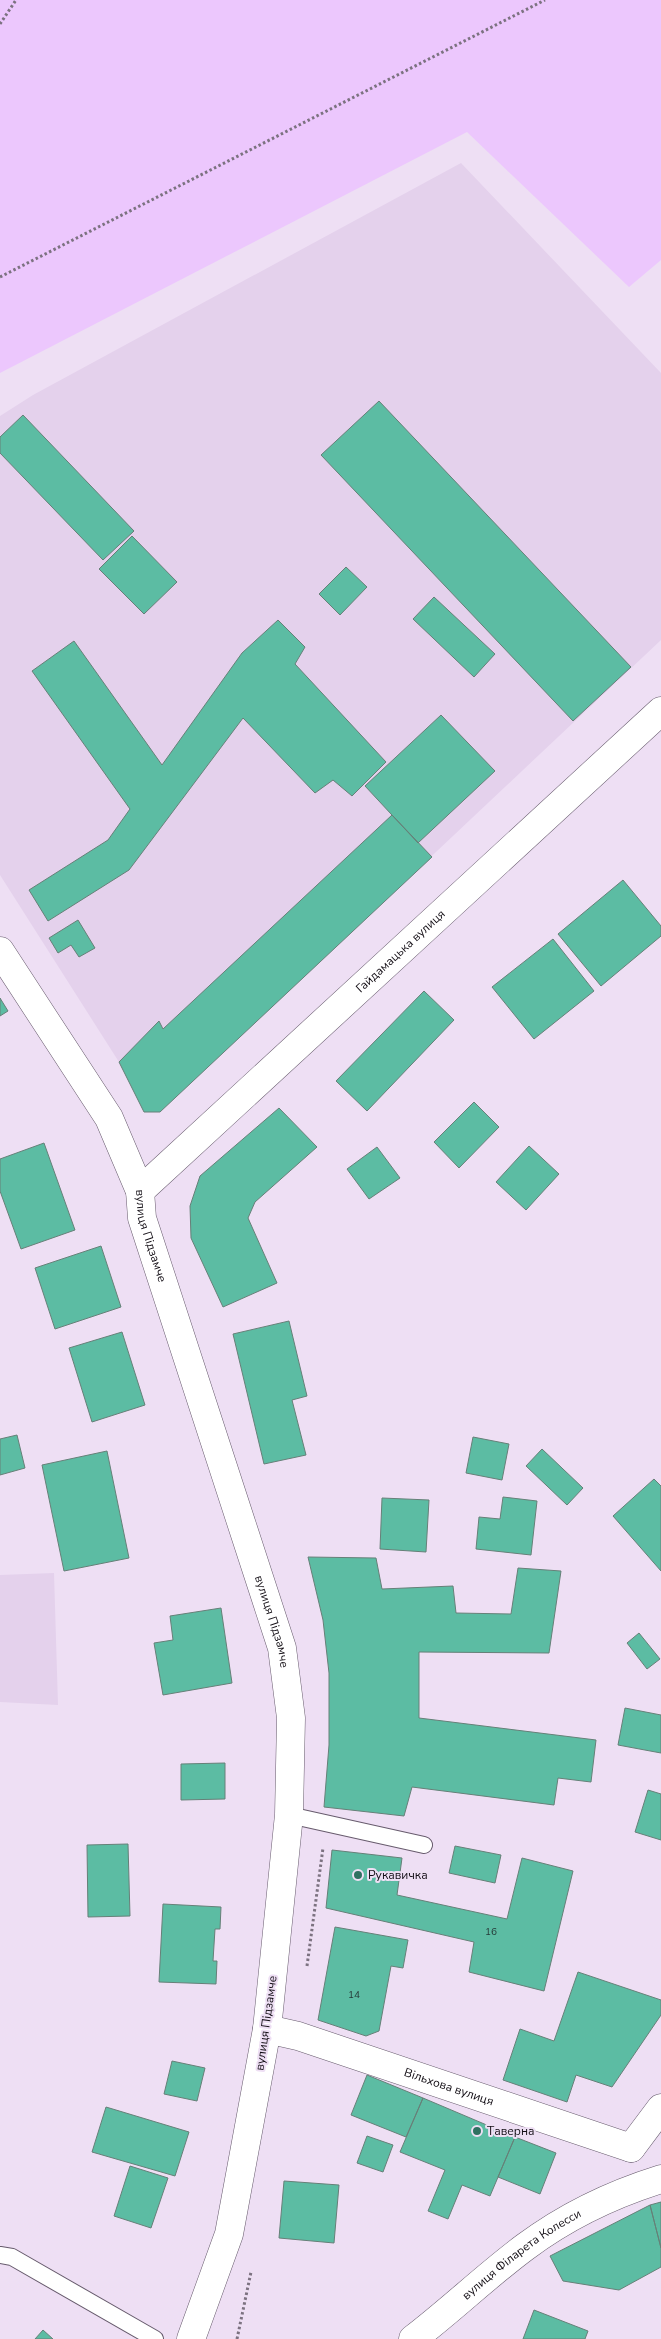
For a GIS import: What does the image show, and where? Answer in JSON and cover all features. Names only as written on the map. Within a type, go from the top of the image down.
[{"type":"street","name":"Гайдамацька вулиця","points":[[140,1190],[661,711]]},
{"type":"street","name":"вулиця Підзамче","points":[[0,951],[109,1118],[140,1190],[142,1218],[282,1648],[291,1718],[289,1815],[267,2029],[229,2234],[192,2339]]},
{"type":"street","name":"Вільхова вулиця","points":[[267,2029],[298,2036],[631,2148]]},
{"type":"street","points":[[631,2148],[661,2108]]},
{"type":"street","name":"вулиця Філарета Колесси","points":[[425,2336],[525,2247],[575,2215],[651,2182],[631,2148]]},
{"type":"lane","points":[[289,1815],[424,1845]]},
{"type":"lane","points":[[0,2255],[12,2258],[155,2339]]},
{"type":"path","points":[[0,24],[16,0]]},
{"type":"path","points":[[0,278],[545,0]]},
{"type":"shaded area","points":[[0,0],[661,0],[661,260],[629,287],[467,132],[0,373]]},
{"type":"shaded area","points":[[461,163],[661,373],[661,640],[160,1112],[144,1112],[119,1062],[0,875],[0,416],[33,395]]},
{"type":"shaded area","points":[[54,1573],[58,1705],[0,1702],[0,1575]]},
{"type":"building","points":[[379,401],[631,667],[573,721],[321,455]]},
{"type":"building","points":[[23,415],[134,531],[103,560],[0,453],[0,437]]},
{"type":"building","points":[[132,536],[177,582],[144,614],[99,569]]},
{"type":"building","points":[[346,567],[367,587],[340,615],[319,594]]},
{"type":"building","points":[[434,597],[495,654],[474,677],[413,619]]},
{"type":"building","points":[[278,620],[305,647],[295,664],[386,762],[352,796],[333,780],[315,793],[243,718],[129,870],[48,921],[29,890],[108,840],[130,809],[32,671],[74,641],[162,765],[242,653]]},
{"type":"building","points":[[441,715],[495,771],[418,843],[365,786]]},
{"type":"building","points":[[392,815],[432,857],[160,1112],[144,1112],[119,1062],[159,1021],[163,1029]]},
{"type":"building","points":[[623,880],[661,926],[661,936],[601,986],[558,934]]},
{"type":"building","points":[[78,920],[95,948],[79,957],[71,945],[58,953],[49,938]]},
{"type":"building","points":[[553,939],[594,991],[534,1039],[492,987]]},
{"type":"building","points":[[424,991],[454,1020],[367,1111],[336,1081]]},
{"type":"building","points":[[0,998],[8,1011],[0,1016]]},
{"type":"building","points":[[474,1102],[499,1127],[459,1168],[434,1142]]},
{"type":"building","points":[[279,1108],[317,1147],[255,1202],[248,1218],[277,1283],[223,1307],[191,1238],[190,1206],[200,1176]]},
{"type":"building","points":[[44,1143],[75,1230],[21,1249],[0,1191],[0,1159]]},
{"type":"building","points":[[529,1146],[559,1174],[526,1210],[496,1182]]},
{"type":"building","points":[[377,1147],[400,1178],[369,1199],[347,1169]]},
{"type":"building","points":[[101,1246],[121,1307],[55,1329],[35,1268]]},
{"type":"building","points":[[289,1321],[307,1396],[292,1400],[306,1455],[264,1464],[233,1334]]},
{"type":"building","points":[[122,1332],[145,1405],[92,1422],[69,1348]]},
{"type":"building","points":[[17,1435],[25,1468],[0,1475],[0,1439]]},
{"type":"building","points":[[473,1437],[509,1444],[502,1480],[466,1473]]},
{"type":"building","points":[[542,1449],[583,1488],[567,1505],[526,1466]]},
{"type":"building","points":[[107,1451],[129,1558],[64,1571],[42,1465]]},
{"type":"building","points":[[654,1479],[661,1486],[661,1571],[613,1516]]},
{"type":"building","points":[[503,1497],[537,1501],[531,1555],[476,1549],[479,1517],[500,1519]]},
{"type":"building","points":[[382,1498],[429,1500],[426,1552],[380,1549]]},
{"type":"building","points":[[308,1557],[376,1558],[382,1589],[453,1586],[456,1613],[511,1614],[518,1568],[561,1571],[549,1653],[419,1652],[419,1718],[596,1740],[591,1782],[558,1778],[554,1805],[412,1787],[404,1816],[324,1807],[329,1745],[329,1673],[323,1620]]},
{"type":"building","points":[[221,1608],[232,1683],[163,1695],[154,1643],[173,1640],[170,1616]]},
{"type":"building","points":[[639,1633],[660,1659],[647,1669],[627,1643]]},
{"type":"building","points":[[625,1708],[661,1715],[661,1753],[618,1745]]},
{"type":"building","points":[[225,1763],[225,1799],[181,1800],[181,1764]]},
{"type":"building","points":[[648,1790],[661,1794],[661,1840],[635,1832]]},
{"type":"building","points":[[128,1844],[130,1916],[88,1917],[87,1845]]},
{"type":"building","points":[[455,1846],[501,1855],[495,1883],[449,1873]]},
{"type":"building","points":[[332,1850],[402,1858],[397,1895],[507,1919],[522,1858],[573,1871],[544,1991],[469,1972],[474,1942],[326,1908]]},
{"type":"building","points":[[163,1904],[221,1907],[220,1929],[215,1929],[213,1961],[217,1961],[216,1984],[159,1982]]},
{"type":"building","points":[[335,1927],[408,1940],[403,1968],[391,1966],[379,2031],[366,2036],[318,2020]]},
{"type":"building","points":[[578,1972],[661,2000],[661,2015],[612,2087],[576,2075],[567,2102],[503,2080],[520,2029],[554,2041]]},
{"type":"building","points":[[172,2061],[205,2068],[197,2101],[164,2094]]},
{"type":"building","points":[[367,2075],[423,2098],[406,2137],[351,2115]]},
{"type":"building","points":[[423,2098],[515,2137],[490,2196],[462,2185],[448,2219],[428,2211],[445,2170],[400,2152]]},
{"type":"building","points":[[106,2107],[189,2132],[175,2176],[92,2152]]},
{"type":"building","points":[[367,2136],[393,2145],[383,2172],[357,2163]]},
{"type":"building","points":[[515,2137],[556,2153],[540,2194],[498,2177]]},
{"type":"building","points":[[130,2166],[168,2178],[151,2228],[114,2216]]},
{"type":"building","points":[[284,2181],[339,2185],[334,2243],[279,2238]]},
{"type":"building","points":[[661,2202],[661,2248],[650,2205]]},
{"type":"building","points":[[650,2205],[661,2248],[661,2267],[619,2290],[563,2281],[550,2256]]},
{"type":"building","points":[[534,2310],[588,2331],[585,2339],[523,2339]]},
{"type":"building","points":[[43,2330],[53,2339],[35,2339]]},
{"type":"place","name":"Рукавичка","points":[[358,1875]]},
{"type":"place","name":"Tаверна","points":[[477,2131]]}]
